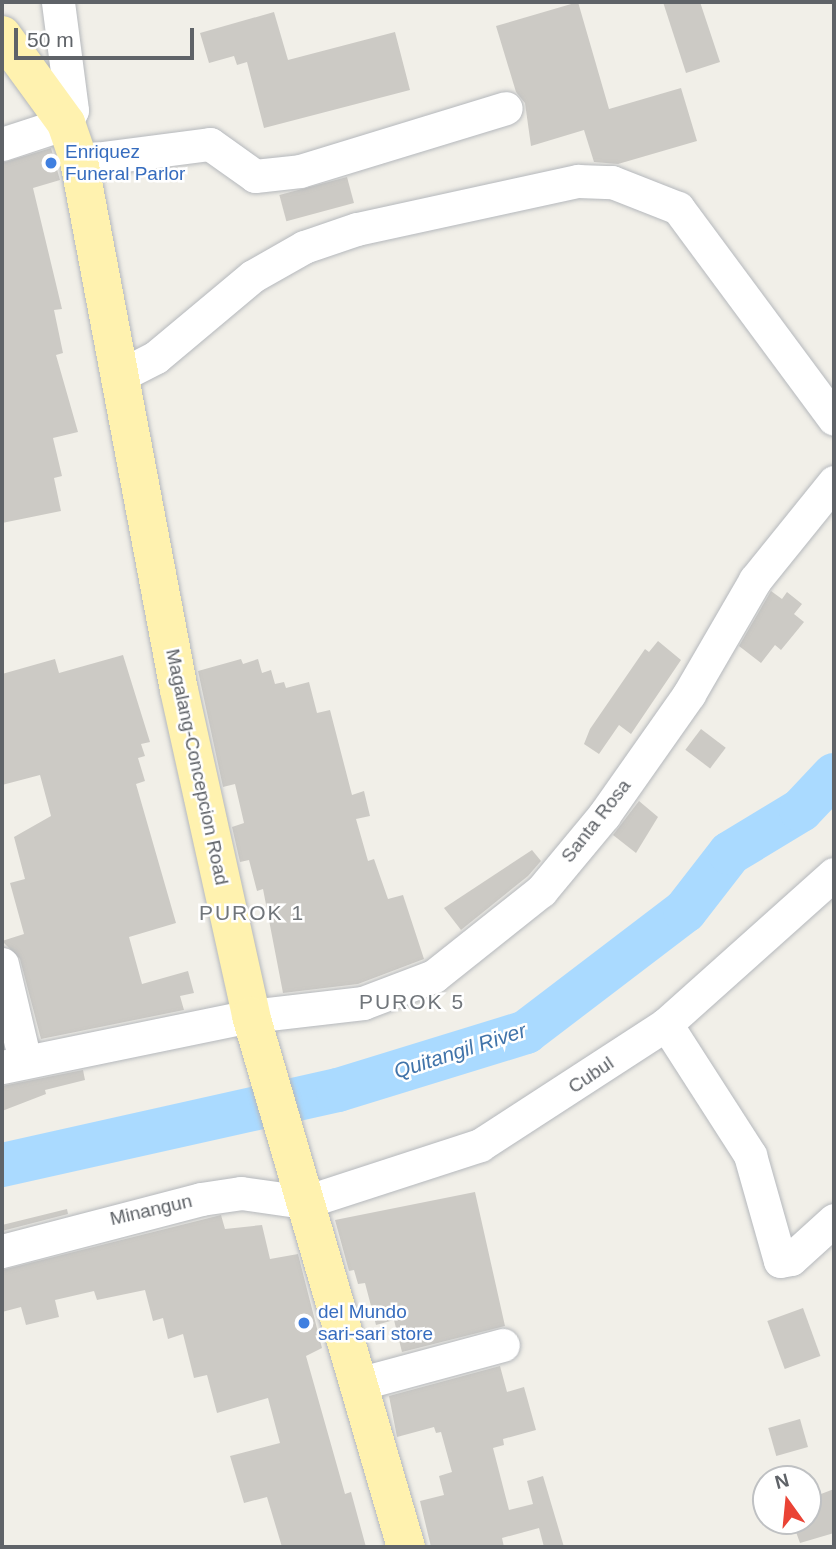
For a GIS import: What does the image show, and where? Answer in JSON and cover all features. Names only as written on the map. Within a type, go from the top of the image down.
[{"type":"main road","name":"Magalang-Concepcion Road","points":[[2,35],[66,123],[79,161],[179,690],[251,1016],[406,1547]]},
{"type":"street","points":[[2,144],[66,123],[72,110],[71,85],[58,2]]},
{"type":"street","points":[[79,161],[210,145],[255,176],[300,171],[506,108]]},
{"type":"street","points":[[121,375],[156,357],[253,276],[304,247],[524,192],[578,181],[612,182],[678,208],[834,419]]},
{"type":"street","name":"Santa Rosa","points":[[13,1064],[251,1016],[309,1012],[394,995],[434,976],[541,891],[604,815],[689,694],[755,580],[834,482]]},
{"type":"street","name":"Cubul","points":[[301,1190],[480,1145],[666,1024],[834,874]]},
{"type":"street","points":[[2,964],[13,1064]]},
{"type":"street","points":[[666,1024],[750,1155],[780,1261],[791,1259],[834,1220]]},
{"type":"street","name":"Minangun","points":[[2,1251],[201,1199],[241,1192],[301,1190]]},
{"type":"street","points":[[358,1384],[503,1345]]},
{"type":"building","points":[[578,2],[609,109],[681,88],[697,141],[618,164],[594,162],[584,130],[531,146],[525,103],[516,92],[496,26]]},
{"type":"building","points":[[663,2],[700,2],[720,62],[686,73]]},
{"type":"building","points":[[274,12],[288,60],[395,32],[410,90],[264,128],[247,62],[237,65],[234,56],[209,63],[200,33]]},
{"type":"building","points":[[51,148],[60,180],[33,188],[62,309],[54,310],[63,353],[56,355],[78,432],[53,438],[62,476],[54,478],[61,511],[2,523],[2,163]]},
{"type":"building","points":[[347,177],[354,203],[286,221],[279,195]]},
{"type":"building","points":[[771,591],[782,599],[787,592],[802,604],[794,614],[804,622],[781,650],[775,645],[761,663],[739,646]]},
{"type":"building","points":[[658,641],[681,660],[631,734],[619,725],[599,754],[584,744],[590,729],[645,649],[649,652]]},
{"type":"building","points":[[123,655],[150,742],[141,744],[145,756],[138,758],[145,781],[136,784],[176,923],[129,937],[142,984],[188,971],[194,993],[180,996],[184,1010],[41,1039],[20,959],[2,941],[24,934],[10,883],[25,879],[14,837],[51,816],[40,775],[2,785],[2,674],[55,659],[59,673]]},
{"type":"building","points":[[241,659],[243,664],[258,659],[262,673],[271,670],[275,684],[284,682],[286,688],[309,682],[317,713],[330,710],[352,795],[364,791],[370,816],[356,819],[368,861],[374,859],[388,899],[403,895],[424,959],[358,984],[283,993],[263,889],[257,891],[249,860],[240,862],[232,827],[244,823],[235,784],[223,787],[198,671]]},
{"type":"building","points":[[701,729],[726,748],[710,768],[685,750]]},
{"type":"building","points":[[639,801],[658,817],[636,853],[613,835]]},
{"type":"building","points":[[532,850],[541,861],[528,876],[461,930],[444,908]]},
{"type":"building","points":[[83,1070],[85,1080],[45,1090],[46,1094],[2,1111],[2,1086]]},
{"type":"building","points":[[475,1192],[505,1326],[402,1352],[394,1320],[376,1325],[365,1283],[358,1284],[354,1270],[349,1271],[335,1220]]},
{"type":"building","points":[[67,1209],[68,1214],[2,1231],[2,1225]]},
{"type":"building","points":[[221,1215],[225,1229],[262,1225],[270,1259],[298,1254],[322,1348],[306,1356],[345,1494],[351,1492],[366,1547],[282,1547],[267,1497],[244,1503],[230,1456],[280,1443],[268,1398],[217,1413],[207,1375],[194,1378],[183,1334],[168,1339],[163,1318],[153,1321],[145,1290],[97,1300],[94,1291],[55,1300],[59,1317],[26,1325],[21,1307],[2,1312],[2,1270]]},
{"type":"building","points":[[803,1308],[820,1356],[785,1369],[767,1321]]},
{"type":"building","points":[[500,1366],[507,1392],[524,1387],[536,1430],[503,1439],[504,1445],[493,1448],[509,1510],[533,1504],[527,1481],[543,1476],[564,1547],[544,1547],[539,1528],[502,1538],[504,1547],[431,1547],[420,1501],[444,1495],[439,1476],[452,1472],[441,1432],[436,1433],[434,1427],[397,1437],[389,1396]]},
{"type":"building","points":[[800,1419],[808,1447],[776,1456],[768,1428]]},
{"type":"building","points":[[834,1489],[834,1533],[800,1543],[797,1535],[822,1535],[822,1494]]},
{"type":"waterway","name":"Quitangil River","points":[[2,1165],[338,1090],[526,1032],[685,911],[730,853],[801,810],[834,775]]},
{"type":"place","name":"Enriquez Funeral Parlor","points":[[51,163]]},
{"type":"place","name":"del Mundo sari-sari store","points":[[304,1323]]},
{"type":"district","name":"PUROK 1","points":[[252,913]]},
{"type":"district","name":"PUROK 5","points":[[412,1002]]}]
